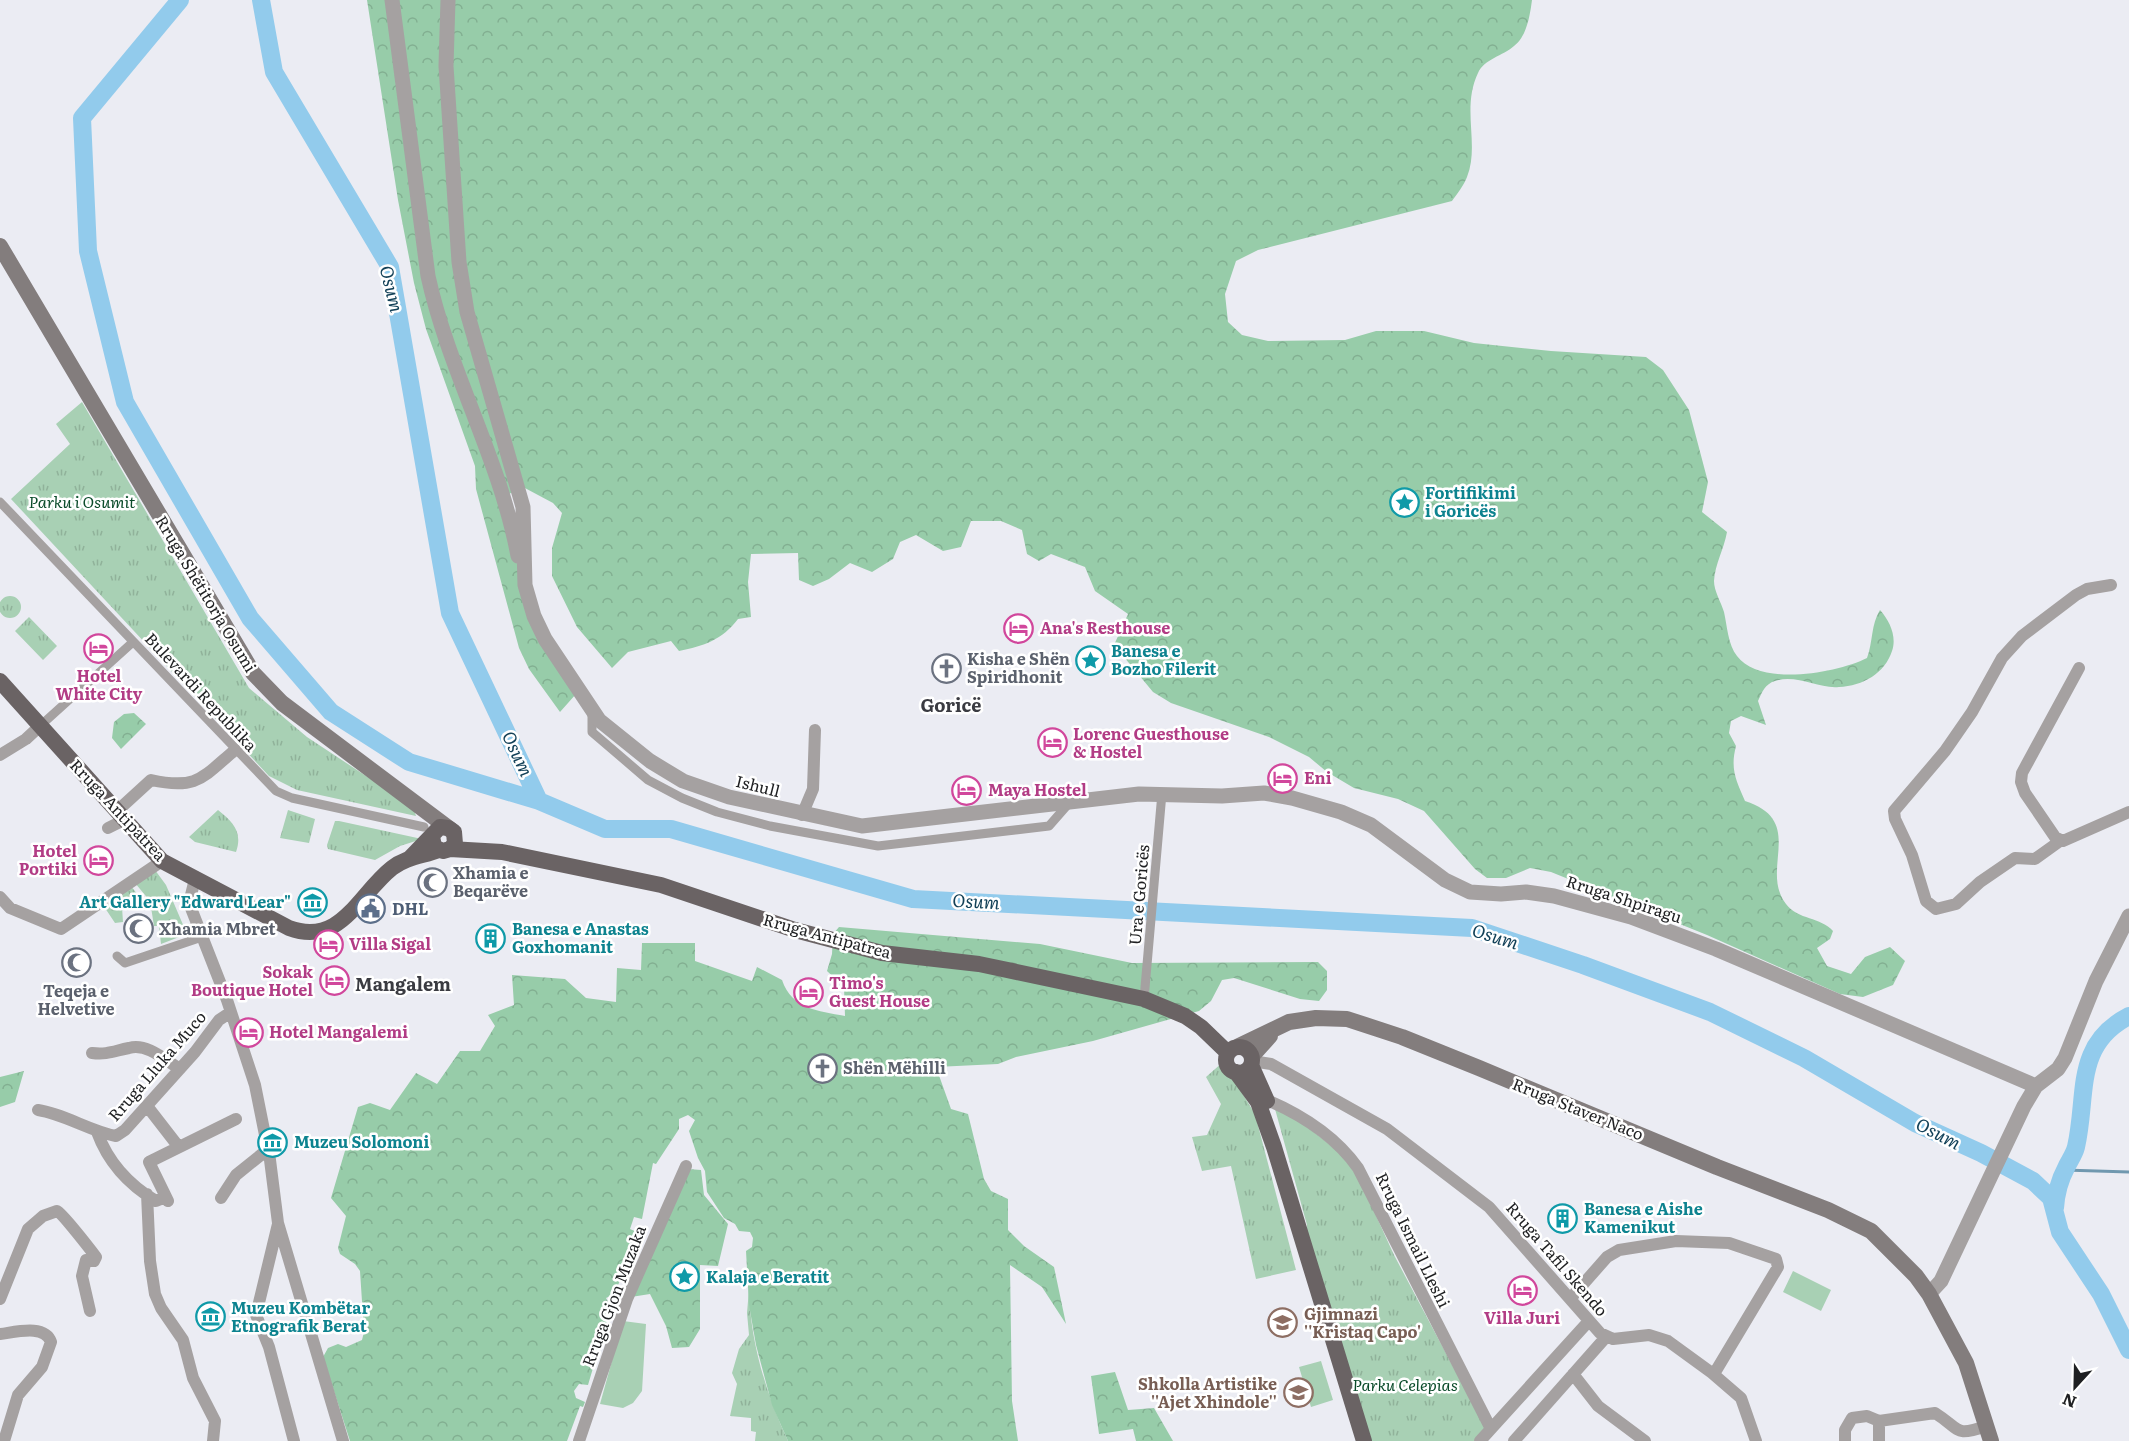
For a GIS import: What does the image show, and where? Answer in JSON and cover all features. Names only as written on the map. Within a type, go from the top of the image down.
[{"type":"main road","name":"Rruga Shëtitorja Osumi","points":[[0,246],[253,673],[282,703],[412,799],[432,835],[451,830],[502,852]]},
{"type":"main road","name":"Rruga Antipatrea","points":[[0,681],[162,861],[289,928],[304,933],[316,933],[337,924],[384,875],[409,858],[432,835],[661,885],[795,930],[862,949],[935,961],[979,964],[1144,999],[1185,1016],[1243,1059],[1267,1100],[1300,1209],[1301,1232]]},
{"type":"main road","points":[[432,835],[455,840],[451,830]]},
{"type":"main road","name":"Rruga Staver Naco","points":[[1243,1059],[1278,1026],[1316,1018],[1347,1019],[1402,1037],[1739,1176],[1828,1210],[1871,1231],[1916,1276],[1929,1294]]},
{"type":"main road","name":"Rruga Antipatrea","points":[[1243,1059],[1250,1089],[1263,1113],[1301,1232],[1364,1441]]},
{"type":"main road","points":[[1929,1294],[1966,1363],[1989,1433]]},
{"type":"street","points":[[392,0],[428,276],[435,310],[497,481],[523,567]]},
{"type":"street","name":"Ishull","points":[[448,0],[446,66],[459,262],[467,312],[523,507],[525,585],[534,616],[572,682],[606,727],[629,746],[683,781],[729,797],[802,815],[869,826],[1162,793]]},
{"type":"street","name":"Bulevardi Republika","points":[[1,505],[268,785],[282,794],[432,835]]},
{"type":"street","points":[[2111,585],[2087,589],[2076,595],[2016,642],[2002,658],[1978,702],[1945,750],[1894,811],[1895,819],[1912,855],[1926,901],[1936,909],[1956,904],[1980,882],[2015,858],[2035,859],[2060,841],[2074,838],[2129,812]]},
{"type":"street","points":[[0,755],[26,739],[133,642]]},
{"type":"street","points":[[2060,841],[2025,793],[2021,778],[2079,668]]},
{"type":"street","points":[[592,708],[592,732],[648,780],[682,798],[717,812],[852,843],[878,846],[911,844],[1049,826],[1070,802]]},
{"type":"street","points":[[802,815],[813,789],[815,730]]},
{"type":"street","points":[[108,828],[152,780],[175,786],[198,782],[235,750]]},
{"type":"street","name":"Ura e Goricës","points":[[1144,999],[1162,793]]},
{"type":"street","name":"Rruga Shpiragu","points":[[1162,793],[1222,796],[1275,794],[1341,812],[1383,833],[1459,888],[1477,894],[1526,892],[1554,896],[1631,917],[1716,949],[2036,1086]]},
{"type":"street","points":[[0,897],[10,908],[61,929],[162,861]]},
{"type":"street","points":[[195,879],[189,903],[231,1012],[255,1084],[278,1223],[343,1441]]},
{"type":"street","points":[[1929,1294],[1941,1281],[2024,1106],[2036,1086],[2058,1068],[2065,1058],[2096,981],[2129,916]]},
{"type":"street","points":[[117,956],[125,963],[202,937]]},
{"type":"street","name":"Rruga Lluka Muco","points":[[38,1110],[62,1117],[97,1132],[116,1136],[125,1130],[180,1069],[219,1020],[231,1012]]},
{"type":"street","points":[[92,1053],[106,1055],[129,1047],[140,1047],[153,1052],[180,1069]]},
{"type":"street","name":"Rruga Tafil Skendo","points":[[1243,1059],[1271,1064],[1409,1144],[1490,1207],[1588,1322],[1606,1336],[1659,1336],[1714,1374],[1741,1398],[1756,1441]]},
{"type":"street","name":"Rruga Ismail Lleshi","points":[[1267,1100],[1297,1114],[1342,1148],[1359,1168],[1491,1429]]},
{"type":"street","points":[[147,1106],[178,1146]]},
{"type":"street","points":[[97,1132],[118,1171],[156,1201],[167,1199],[149,1163],[178,1146],[236,1119]]},
{"type":"street","points":[[221,1198],[236,1175],[267,1150]]},
{"type":"street","name":"Rruga Gjon Muzaka","points":[[579,1441],[627,1299],[686,1166]]},
{"type":"street","points":[[147,1194],[150,1261],[155,1294],[161,1308],[183,1340],[193,1378],[216,1423],[213,1441]]},
{"type":"street","points":[[0,1299],[28,1229],[43,1216],[57,1211],[63,1214],[70,1228],[96,1257],[94,1261],[85,1261],[83,1268],[90,1311]]},
{"type":"street","points":[[278,1223],[256,1315],[269,1347],[294,1441]]},
{"type":"street","points":[[1570,1299],[1607,1257],[1619,1250],[1676,1241],[1729,1243],[1776,1259],[1778,1267],[1714,1374]]},
{"type":"street","points":[[1480,1441],[1588,1322]]},
{"type":"street","points":[[0,1334],[40,1330],[48,1335],[51,1342],[42,1367],[18,1395],[4,1441]]},
{"type":"street","points":[[1514,1441],[1606,1336]]},
{"type":"street","points":[[1573,1374],[1598,1406],[1645,1441]]},
{"type":"street","points":[[1845,1441],[1845,1430],[1852,1418],[1867,1416],[1879,1421],[1935,1413],[1959,1432],[1989,1433]]},
{"type":"street","points":[[1879,1421],[1879,1441]]},
{"type":"green space","points":[[367,0],[1532,0],[1522,37],[1510,49],[1485,64],[1478,73],[1473,86],[1470,113],[1471,165],[1466,180],[1452,201],[1258,250],[1236,261],[1225,294],[1228,322],[1242,335],[1268,341],[1345,340],[1376,331],[1424,331],[1474,343],[1646,357],[1663,370],[1689,410],[1708,482],[1702,512],[1727,532],[1716,569],[1714,585],[1724,612],[1730,641],[1737,656],[1748,666],[1763,672],[1799,674],[1819,672],[1867,658],[1875,621],[1880,610],[1892,629],[1894,640],[1889,659],[1872,677],[1856,684],[1839,687],[1791,679],[1772,682],[1766,686],[1758,701],[1766,725],[1741,716],[1731,721],[1729,733],[1736,746],[1734,768],[1745,801],[1763,810],[1774,821],[1778,833],[1777,876],[1779,890],[1786,904],[1797,913],[1828,926],[1833,931],[1830,939],[1817,948],[1827,966],[1851,974],[1865,957],[1890,947],[1905,961],[1893,985],[1863,997],[1840,994],[1707,935],[1551,872],[1530,868],[1506,878],[1487,878],[1475,869],[1424,811],[1398,799],[1354,788],[1327,772],[1309,757],[1269,737],[1171,703],[1153,692],[1114,645],[1128,614],[1095,591],[1085,567],[1051,554],[1039,561],[1027,554],[1022,530],[1001,521],[971,521],[961,547],[943,551],[916,535],[900,542],[893,559],[872,572],[850,563],[829,579],[813,586],[799,580],[798,553],[751,554],[748,582],[751,617],[738,619],[719,637],[697,647],[679,651],[671,641],[628,652],[612,668],[577,627],[552,576],[552,548],[562,513],[553,503],[523,487],[499,499],[516,559],[576,694],[560,712],[529,669],[519,648],[476,489],[475,466],[426,329],[414,283],[398,200]]},
{"type":"green space","name":"Parku i Osumit","points":[[82,402],[249,688],[307,737],[413,807],[416,816],[297,790],[269,776],[11,499],[70,444],[56,424]]},
{"type":"green space","points":[[10,596],[18,599],[21,607],[18,615],[10,618],[2,615],[-1,607],[2,599]]},
{"type":"green space","points":[[29,617],[57,646],[43,660],[15,631]]},
{"type":"green space","points":[[134,713],[146,724],[121,749],[112,738],[114,722],[124,714]]},
{"type":"green space","points":[[218,810],[235,828],[238,839],[236,852],[195,842],[189,837]]},
{"type":"green space","points":[[288,810],[315,819],[309,843],[280,838]]},
{"type":"green space","points":[[335,821],[422,839],[400,846],[375,860],[328,849],[327,845]]},
{"type":"green space","points":[[155,870],[166,885],[187,934],[161,944],[159,926],[154,926],[150,901],[135,883]]},
{"type":"green space","points":[[131,886],[144,903],[122,907],[123,922],[115,923],[103,905]]},
{"type":"green space","points":[[839,927],[1040,944],[1132,963],[1318,962],[1327,971],[1327,990],[1319,1001],[1300,999],[1234,978],[1222,980],[1211,1001],[1199,1011],[1093,1041],[1016,1057],[998,1064],[936,1067],[951,1109],[968,1114],[984,1179],[991,1191],[1008,1199],[1008,1230],[1024,1246],[1054,1267],[1066,1324],[1042,1287],[1010,1265],[1012,1401],[1018,1441],[788,1441],[772,1405],[756,1345],[749,1305],[746,1251],[752,1247],[753,1238],[750,1232],[739,1231],[735,1224],[724,1218],[707,1192],[705,1171],[689,1131],[695,1120],[688,1115],[679,1119],[679,1129],[656,1164],[653,1163],[642,1219],[634,1217],[630,1229],[637,1232],[615,1294],[606,1298],[611,1307],[588,1385],[579,1384],[574,1391],[576,1398],[585,1402],[583,1407],[580,1406],[567,1441],[350,1441],[323,1357],[328,1348],[338,1344],[346,1347],[362,1340],[364,1332],[360,1271],[355,1264],[340,1254],[338,1248],[346,1216],[331,1198],[358,1107],[370,1103],[390,1110],[416,1073],[437,1084],[460,1051],[480,1051],[495,1026],[488,1015],[514,1005],[512,975],[565,979],[586,998],[616,1002],[617,968],[641,970],[642,943],[695,943],[695,961],[752,981],[757,967],[782,980],[786,990],[799,1003],[816,1010],[845,1016],[844,987],[827,971],[832,954],[833,934]]},
{"type":"green space","points":[[1223,1062],[1255,1114],[1296,1270],[1256,1279],[1231,1166],[1202,1171],[1192,1137],[1207,1135],[1221,1104],[1206,1077]]},
{"type":"green space","points":[[24,1071],[15,1102],[0,1107],[0,1077]]},
{"type":"green space","name":"Parku Celepias","points":[[1275,1109],[1295,1117],[1344,1156],[1362,1185],[1394,1255],[1486,1429],[1474,1441],[1369,1441],[1306,1235],[1307,1225]]},
{"type":"green space","points":[[688,1169],[701,1170],[704,1195],[728,1224],[718,1266],[700,1265],[700,1329],[689,1347],[672,1348],[666,1326],[650,1294],[631,1297]]},
{"type":"green space","points":[[1793,1271],[1831,1290],[1821,1311],[1783,1292]]},
{"type":"green space","points":[[749,1289],[756,1348],[766,1386],[788,1441],[755,1441],[756,1432],[751,1431],[751,1418],[730,1416],[737,1384],[732,1373],[739,1349],[749,1335],[747,1313]]},
{"type":"green space","points":[[623,1321],[646,1324],[642,1391],[633,1403],[623,1408],[600,1404]]},
{"type":"green space","points":[[1321,1361],[1333,1400],[1311,1407],[1299,1367]]},
{"type":"green space","points":[[1115,1372],[1128,1410],[1154,1408],[1173,1441],[1136,1441],[1133,1429],[1099,1434],[1091,1376]]},
{"type":"waterway","points":[[180,0],[82,118],[88,251],[125,402],[250,618],[331,712],[409,762],[539,801]]},
{"type":"waterway","name":"Osum","points":[[261,0],[274,72],[390,267],[450,613],[539,801],[605,829],[671,829],[913,899],[1472,928],[1583,965],[1710,1012],[1804,1058],[1915,1123],[1981,1153],[2033,1181],[2051,1198],[2060,1232],[2101,1294],[2129,1350]]},
{"type":"waterway","points":[[2055,1208],[2060,1182],[2076,1147],[2083,1090],[2091,1056],[2099,1041],[2111,1028],[2129,1016]]},
{"type":"waterway","points":[[2064,1170],[2129,1172]]},
{"type":"place","name":"Fortifikimi i Goricës","points":[[1404,502]]},
{"type":"place","name":"Ana's Resthouse","points":[[1019,628]]},
{"type":"place","name":"Hotel White City","points":[[99,648]]},
{"type":"place","name":"Banesa e Bozho Filerit","points":[[1090,660]]},
{"type":"place","name":"Kisha e Shën Spiridhonit","points":[[946,668]]},
{"type":"place","name":"Lorenc Guesthouse & Hostel","points":[[1052,743]]},
{"type":"place","name":"Eni","points":[[1283,778]]},
{"type":"place","name":"Maya Hostel","points":[[967,790]]},
{"type":"place","name":"Hotel Portiki","points":[[98,860]]},
{"type":"place","name":"Xhamia e Beqarëve","points":[[432,882]]},
{"type":"place","name":"Art Gallery \"Edward Lear\"","points":[[312,902]]},
{"type":"place","name":"DHL","points":[[371,909]]},
{"type":"place","name":"Xhamia Mbret","points":[[138,929]]},
{"type":"place","name":"Banesa e Anastas Goxhomanit","points":[[491,938]]},
{"type":"place","name":"Villa Sigal","points":[[328,944]]},
{"type":"place","name":"Teqeja e Helvetive","points":[[76,963]]},
{"type":"place","name":"Sokak Boutique Hotel","points":[[334,981]]},
{"type":"place","name":"Timo's Guest House","points":[[808,992]]},
{"type":"place","name":"Hotel Mangalemi","points":[[248,1032]]},
{"type":"place","name":"Shën Mëhilli","points":[[822,1068]]},
{"type":"place","name":"Muzeu Solomoni","points":[[273,1142]]},
{"type":"place","name":"Banesa e Aishe Kamenikut","points":[[1563,1218]]},
{"type":"place","name":"Kalaja e Beratit","points":[[685,1277]]},
{"type":"place","name":"Villa Juri","points":[[1522,1290]]},
{"type":"place","name":"Muzeu Kombëtar Etnografik Berat","points":[[210,1317]]},
{"type":"place","name":"Gjimnazi ''Kristaq Capo'","points":[[1283,1323]]},
{"type":"place","name":"Shkolla Artistike ''Ajet Xhindole''","points":[[1298,1393]]},
{"type":"district","name":"Goricë","points":[[951,706]]},
{"type":"district","name":"Mangalem","points":[[403,985]]}]
